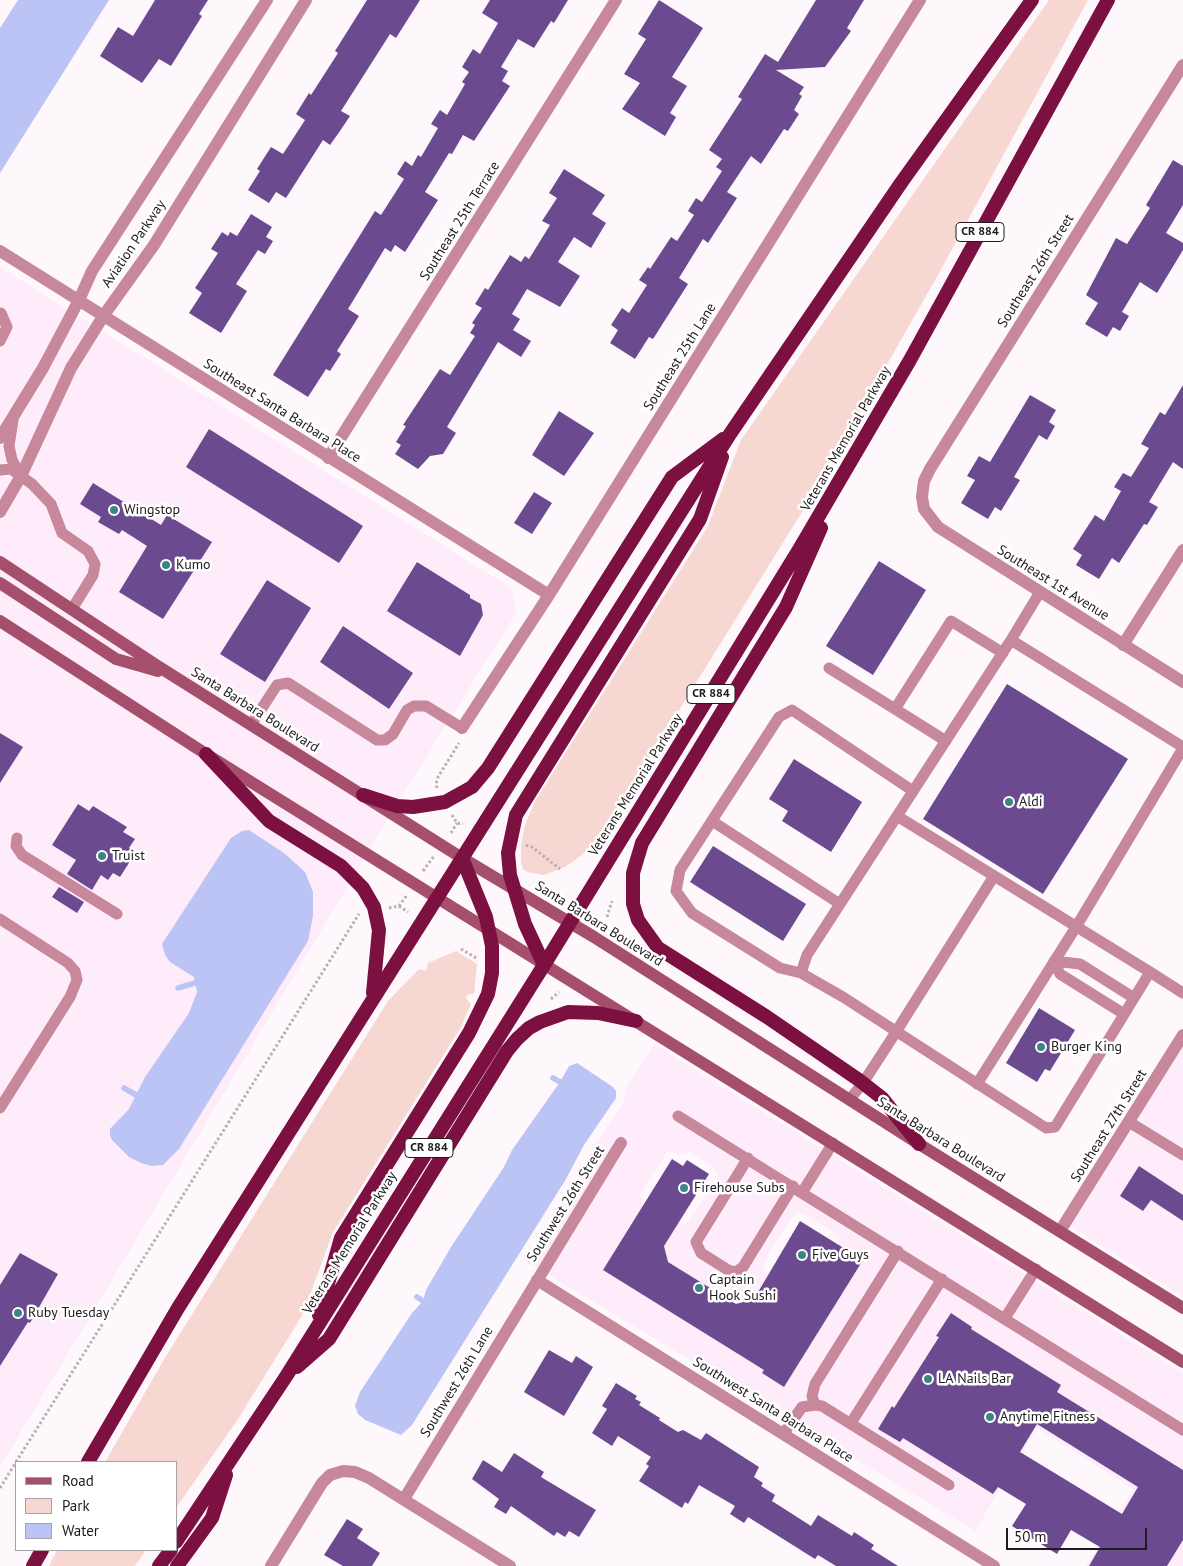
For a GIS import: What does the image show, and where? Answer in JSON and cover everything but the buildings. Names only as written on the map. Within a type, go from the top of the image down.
[{"type":"highway","points":[[89,1461],[178,1308],[730,434],[901,183],[1032,0]]},
{"type":"highway","name":"Veterans Memorial Parkway","points":[[178,1539],[287,1375],[544,965],[795,556],[910,360],[1108,0]]},
{"type":"highway","points":[[363,795],[397,806],[413,807],[445,802],[472,787],[488,768],[672,477],[730,434]]},
{"type":"highway","points":[[544,965],[525,924],[514,890],[508,853],[516,815],[700,520],[730,434]]},
{"type":"highway","points":[[850,463],[786,606],[642,843],[636,858],[631,888],[635,912],[648,936],[658,948],[767,1017],[863,1083],[882,1098],[919,1144]]},
{"type":"highway","points":[[206,754],[268,821],[341,866],[363,888],[374,907],[379,930],[373,997]]},
{"type":"highway","points":[[314,1331],[341,1238],[483,1008],[492,973],[492,946],[486,917],[462,858]]},
{"type":"highway","points":[[287,1375],[329,1339],[507,1051],[517,1039],[540,1022],[568,1012],[598,1013],[636,1021]]},
{"type":"highway","points":[[177,1566],[212,1518],[232,1459]]},
{"type":"highway","points":[[33,1566],[41,1551]]},
{"type":"highway","points":[[159,1566],[169,1551]]},
{"type":"main road","name":"Santa Barbara Boulevard","points":[[0,562],[170,674],[1183,1308]]},
{"type":"main road","points":[[0,583],[116,659],[170,674]]},
{"type":"main road","points":[[0,620],[206,754],[1183,1362]]},
{"type":"street","name":"Aviation Parkway","points":[[0,438],[44,368],[95,266],[267,0]]},
{"type":"street","name":"Aviation Parkway","points":[[0,512],[21,476],[71,368],[104,315],[154,245],[306,0]]},
{"type":"street","name":"Southeast 25th Terrace","points":[[328,458],[616,0]]},
{"type":"street","name":"Southeast 25th Lane","points":[[462,728],[549,595],[920,0]]},
{"type":"street","name":"Southeast 26th Street","points":[[922,497],[924,481],[930,469],[1183,65]]},
{"type":"street","name":"Southeast Santa Barbara Place","points":[[0,251],[549,595]]},
{"type":"street","name":"Southeast 1st Avenue","points":[[922,497],[924,509],[938,527],[1183,682]]},
{"type":"street","points":[[1123,645],[1183,550]]},
{"type":"street","name":"Southeast 27th Street","points":[[1060,1231],[1183,1035]]},
{"type":"street","name":"Southwest 26th Street","points":[[536,1280],[621,1143]]},
{"type":"street","name":"Southwest Santa Barbara Place","points":[[536,1280],[784,1433],[994,1566]]},
{"type":"street","name":"Southwest 26th Lane","points":[[404,1499],[536,1280]]},
{"type":"street","points":[[271,1566],[313,1496],[330,1475],[343,1471],[355,1472],[404,1499],[510,1566]]},
{"type":"lane","points":[[0,341],[7,327],[1,314]]},
{"type":"lane","points":[[14,416],[9,446],[12,460],[21,476]]},
{"type":"lane","points":[[0,470],[11,469],[51,504],[62,533],[88,551],[95,564],[93,575],[72,609]]},
{"type":"lane","points":[[801,974],[807,955],[1012,640],[1040,592]]},
{"type":"lane","points":[[896,709],[951,620],[1003,653]]},
{"type":"lane","points":[[976,1084],[1076,927],[1183,748],[1012,640]]},
{"type":"lane","points":[[830,668],[946,741]]},
{"type":"lane","points":[[251,725],[277,685],[288,683],[377,740],[385,740],[393,734],[407,710],[414,706],[426,706],[462,728]]},
{"type":"lane","points":[[914,791],[792,710],[779,717],[680,870],[676,891],[692,913],[780,968],[801,974],[1046,1128],[1055,1127],[1150,972]]},
{"type":"lane","points":[[897,816],[1183,993]]},
{"type":"lane","points":[[712,821],[840,904]]},
{"type":"lane","points":[[17,838],[16,846],[22,855],[117,914]]},
{"type":"lane","points":[[850,1099],[863,1083],[896,1032],[994,876]]},
{"type":"lane","points":[[0,919],[68,963],[74,971],[76,980],[70,997],[0,1108]]},
{"type":"lane","points":[[1054,961],[1080,964],[1134,998]]},
{"type":"lane","points":[[1054,961],[1060,974],[1124,1014]]},
{"type":"lane","points":[[678,1116],[1006,1318],[1183,1430]]},
{"type":"lane","points":[[1129,1122],[1183,1155]]},
{"type":"lane","points":[[748,1158],[696,1242],[701,1253],[728,1270],[736,1272],[743,1267],[833,1143]]},
{"type":"lane","points":[[815,1405],[812,1396],[815,1384],[898,1251]]},
{"type":"lane","points":[[1006,1318],[1036,1269]]},
{"type":"lane","points":[[851,1423],[942,1279]]},
{"type":"lane","points":[[784,1433],[802,1407],[822,1406],[949,1485]]},
{"type":"path","points":[[436,784],[462,740],[462,728]]},
{"type":"path","points":[[454,819],[457,823],[463,824]]},
{"type":"path","points":[[399,906],[457,823]]},
{"type":"path","points":[[523,844],[532,847],[560,869]]},
{"type":"path","points":[[606,897],[612,901]]},
{"type":"path","points":[[612,901],[618,899]]},
{"type":"path","points":[[607,917],[612,901]]},
{"type":"path","points":[[392,907],[399,906],[408,912]]},
{"type":"path","points":[[17,1461],[362,909]]},
{"type":"path","points":[[461,949],[479,960]]},
{"type":"path","points":[[543,995],[552,1001],[559,992]]},
{"type":"path","points":[[0,1488],[15,1464]]},
{"type":"shaded area","points":[[0,267],[505,584],[513,592],[516,613],[406,789],[0,1467]]},
{"type":"shaded area","points":[[1183,1028],[1183,1297],[1060,1220]]},
{"type":"shaded area","points":[[654,1044],[1183,1373],[1183,1566],[1086,1566],[1133,1489],[1037,1428],[975,1531],[525,1261],[574,1184],[592,1150],[624,1103],[625,1090]],"holes":[[[668,1151],[680,1154],[689,1152],[713,1166],[718,1174],[717,1179],[686,1224],[677,1223],[645,1203],[640,1196],[641,1191]],[[796,1213],[804,1214],[835,1233],[839,1238],[839,1246],[768,1276],[763,1266],[776,1241]]]},
{"type":"green space","points":[[1049,0],[1088,0],[939,273],[815,491],[603,833],[582,855],[565,867],[544,875],[527,872],[523,869],[521,861],[521,847],[524,828],[535,801],[707,528],[741,440]]},
{"type":"green space","points":[[456,951],[477,964],[474,994],[468,994],[466,998],[471,1004],[461,1027],[333,1232],[303,1314],[238,1419],[178,1505],[178,1461],[106,1461],[166,1356],[388,1001],[419,969],[426,971],[428,963]]},
{"type":"green space","points":[[56,1551],[145,1551],[135,1566],[49,1566]]},
{"type":"water","points":[[18,0],[109,0],[0,173],[0,28]]},
{"type":"water","points":[[249,830],[284,853],[305,872],[313,892],[313,916],[308,941],[179,1149],[163,1165],[152,1166],[141,1163],[129,1157],[112,1140],[110,1129],[129,1109],[145,1077],[189,1013],[197,992],[194,977],[170,962],[165,955],[162,944],[231,838],[242,831]]},
{"type":"water","points":[[577,1063],[613,1087],[616,1091],[616,1098],[584,1145],[566,1179],[412,1425],[401,1435],[365,1420],[358,1414],[355,1406],[360,1392],[412,1313],[423,1301],[426,1290],[451,1247],[504,1167],[512,1150],[560,1082],[569,1066]]},
{"type":"waterway","points":[[178,988],[195,983]]},
{"type":"waterway","points":[[553,1078],[560,1082]]},
{"type":"waterway","points":[[124,1088],[136,1095]]},
{"type":"waterway","points":[[417,1297],[423,1301]]},
{"type":"place","name":"Wingstop","points":[[114,510]]},
{"type":"place","name":"Kumo","points":[[166,565]]},
{"type":"place","name":"Aldi","points":[[1009,802]]},
{"type":"place","name":"Truist","points":[[102,856]]},
{"type":"place","name":"Burger King","points":[[1041,1047]]},
{"type":"place","name":"Firehouse Subs","points":[[684,1188]]},
{"type":"place","name":"Five Guys","points":[[802,1255]]},
{"type":"place","name":"Captain Hook Sushi","points":[[699,1288]]},
{"type":"place","name":"Ruby Tuesday","points":[[18,1313]]},
{"type":"place","name":"LA Nails Bar","points":[[928,1379]]},
{"type":"place","name":"Anytime Fitness","points":[[990,1417]]}]
